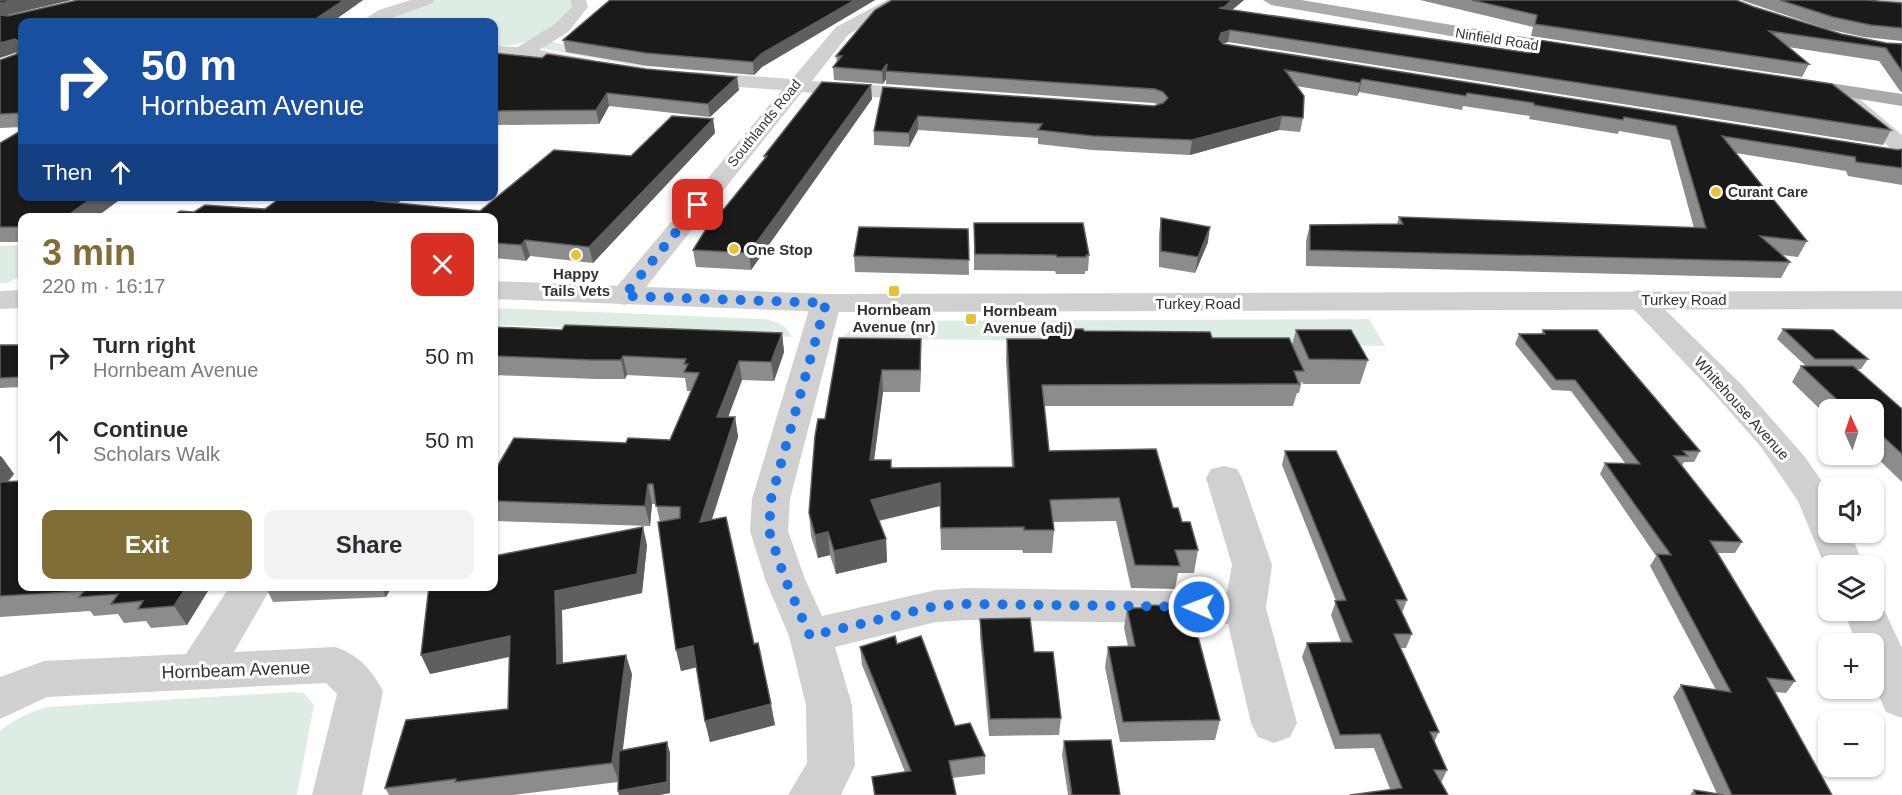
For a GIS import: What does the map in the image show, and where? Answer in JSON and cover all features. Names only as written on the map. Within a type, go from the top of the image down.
[{"type":"main road","name":"Ninfield Road","points":[[1271,0],[1590,54]]},
{"type":"main road","points":[[1779,81],[1902,100]]},
{"type":"street","points":[[377,18],[427,0]]},
{"type":"street","points":[[521,53],[560,30],[573,19],[580,7],[578,0]]},
{"type":"street","name":"Southlands Road","points":[[624,296],[795,85],[842,31],[899,0]]},
{"type":"street","points":[[1890,0],[1902,3]]},
{"type":"street","points":[[498,51],[602,66]]},
{"type":"street","points":[[680,77],[947,97]]},
{"type":"street","points":[[1839,90],[1902,147]]},
{"type":"street","points":[[1878,153],[1902,154]]},
{"type":"street","name":"Turkey Road","points":[[498,290],[826,303],[1902,300]]},
{"type":"street","points":[[0,300],[18,299]]},
{"type":"street","name":"Whitehouse Avenue","points":[[1638,299],[1733,395],[1788,458],[1813,494],[1818,506]]},
{"type":"street","points":[[813,795],[819,789],[831,765],[830,705],[810,636],[785,579],[769,531],[771,499],[826,303]]},
{"type":"street","points":[[1224,478],[1252,565],[1245,608],[1274,723]]},
{"type":"street","points":[[199,671],[249,591]]},
{"type":"street","points":[[810,636],[936,606],[967,604],[1245,608]]},
{"type":"street","points":[[1869,621],[1902,699]]},
{"type":"street","name":"Hornbeam Avenue","points":[[0,700],[16,690],[44,679],[334,665],[348,675],[360,691],[337,795]]},
{"type":"shaded area","points":[[434,0],[570,0],[572,8],[548,32],[527,41],[505,46],[498,46],[498,18],[386,18]]},
{"type":"shaded area","points":[[548,41],[649,62],[652,66],[642,67],[543,49]]},
{"type":"shaded area","points":[[18,245],[18,277],[8,283],[0,283],[0,246]]},
{"type":"shaded area","points":[[498,308],[765,319],[785,327],[791,337],[498,325]]},
{"type":"shaded area","points":[[1369,319],[1385,346],[841,338],[857,325],[874,321]]},
{"type":"shaded area","points":[[304,693],[314,705],[297,795],[0,795],[0,731],[17,719],[41,709]]},
{"type":"building","points":[[0,0],[16,0],[0,5]]},
{"type":"building","points":[[78,0],[344,0],[317,18],[18,18],[18,41],[15,39],[0,43],[0,15],[8,16]]},
{"type":"building","points":[[610,0],[855,0],[761,54],[753,62],[646,53],[563,40]]},
{"type":"building","points":[[892,0],[1232,0],[1219,8],[1530,53],[1532,39],[1832,84],[1891,130],[1230,30],[1221,33],[1219,39],[1223,44],[1902,149],[1902,168],[1856,162],[1855,157],[1722,136],[1807,241],[1760,236],[1790,262],[1310,250],[1310,225],[1403,224],[1399,217],[1706,228],[1676,126],[1624,117],[1623,120],[1467,93],[1466,96],[1362,79],[1360,83],[1285,70],[1304,96],[1303,118],[1282,116],[1192,140],[1093,136],[1038,130],[1042,124],[918,116],[909,133],[874,131],[883,87],[1154,106],[1163,103],[1168,98],[1163,92],[1155,89],[886,71],[887,64],[882,71],[833,67],[842,56],[836,56],[875,10]]},
{"type":"building","points":[[1472,0],[1736,0],[1841,34],[1902,44],[1902,71],[1886,48],[1769,31],[1809,64],[1535,24],[1537,15]]},
{"type":"building","points":[[1780,0],[1866,0],[1902,3],[1902,28],[1871,25],[1833,17]]},
{"type":"building","points":[[18,41],[18,113],[0,114],[0,60],[17,54]]},
{"type":"building","points":[[498,53],[542,58],[547,54],[646,69],[737,77],[708,104],[607,93],[596,110],[498,111]]},
{"type":"building","points":[[822,82],[871,85],[749,253],[693,250],[719,208],[724,209]]},
{"type":"building","points":[[672,116],[713,119],[589,247],[525,240],[521,245],[498,243],[498,213],[177,213],[180,211],[194,212],[205,205],[265,209],[276,201],[376,201],[480,211],[492,201],[498,201],[498,196],[554,150],[631,156]]},
{"type":"building","points":[[18,132],[18,201],[88,201],[71,213],[18,213],[18,227],[0,227],[0,143]]},
{"type":"building","points":[[1161,218],[1210,227],[1198,257],[1161,251]]},
{"type":"building","points":[[974,223],[1083,223],[1089,255],[1086,257],[1057,257],[1056,255],[975,254]]},
{"type":"building","points":[[859,227],[968,229],[969,260],[854,256]]},
{"type":"building","points":[[565,325],[782,333],[771,362],[739,361],[717,417],[735,417],[700,522],[726,517],[754,644],[758,643],[771,704],[705,721],[693,646],[676,650],[658,522],[680,518],[680,507],[656,506],[653,484],[648,484],[645,506],[498,501],[498,465],[514,438],[626,443],[628,438],[670,440],[699,373],[684,372],[688,364],[684,364],[686,359],[623,356],[621,360],[591,360],[498,356],[498,327],[562,330]]},
{"type":"building","points":[[1045,329],[1210,332],[1212,338],[1289,338],[1304,371],[1294,371],[1299,384],[1042,385],[1049,451],[1156,449],[1173,508],[1178,508],[1182,522],[1190,522],[1198,550],[1175,550],[1180,566],[1135,565],[1119,498],[1050,500],[1054,530],[1024,530],[1024,527],[941,528],[940,483],[871,500],[886,539],[834,551],[828,532],[815,535],[809,513],[815,436],[818,419],[825,419],[839,338],[921,339],[920,370],[882,370],[870,460],[891,460],[891,468],[1014,467],[1007,339],[1047,339]]},
{"type":"building","points":[[1783,329],[1833,330],[1868,359],[1815,359]]},
{"type":"building","points":[[1296,330],[1351,330],[1368,360],[1309,359]]},
{"type":"building","points":[[1543,330],[1597,330],[1700,451],[1683,451],[1688,456],[1674,456],[1742,542],[1710,541],[1795,681],[1767,678],[1818,770],[1818,777],[1822,777],[1832,795],[1732,795],[1681,685],[1731,692],[1657,554],[1671,555],[1605,463],[1640,464],[1575,380],[1556,380],[1519,334],[1545,334]]},
{"type":"building","points":[[0,345],[18,345],[18,377],[0,378]]},
{"type":"building","points":[[1801,366],[1853,366],[1902,409],[1902,454],[1884,438],[1884,399],[1836,399]]},
{"type":"building","points":[[1285,451],[1336,451],[1407,600],[1396,600],[1412,634],[1394,634],[1439,732],[1430,732],[1447,770],[1434,770],[1448,795],[1350,795],[1402,788],[1380,734],[1340,735],[1307,643],[1352,642],[1335,601],[1346,600]]},
{"type":"building","points":[[18,481],[18,591],[84,591],[0,596],[0,482]]},
{"type":"building","points":[[643,527],[637,574],[555,591],[557,664],[626,655],[612,763],[385,788],[406,720],[508,709],[510,636],[421,655],[428,591],[498,591],[498,555]]},
{"type":"building","points":[[84,591],[184,591],[174,606],[138,609],[143,601],[111,604],[118,594],[79,597]]},
{"type":"building","points":[[1142,605],[1190,606],[1220,720],[1123,722],[1108,647],[1135,646],[1127,608],[1143,608]]},
{"type":"building","points":[[1030,618],[1034,652],[1053,652],[1061,718],[990,719],[980,619]]},
{"type":"building","points":[[895,636],[897,644],[921,636],[955,726],[970,723],[985,756],[949,761],[956,795],[875,795],[872,777],[911,771],[860,647]]},
{"type":"building","points":[[1111,740],[1120,795],[1072,795],[1064,741]]},
{"type":"building","points":[[667,742],[667,782],[618,791],[619,751]]},
{"type":"building","points":[[1694,790],[1724,795],[1696,795]]},
{"type":"place","name":"Curant Care","points":[[1716,192]]},
{"type":"place","name":"One Stop","points":[[734,249]]},
{"type":"place","name":"Happy Tails Vets","points":[[576,255]]},
{"type":"place","name":"Hornbeam Avenue (nr)","points":[[894,291]]},
{"type":"place","name":"Hornbeam Avenue (adj)","points":[[971,319]]},
{"type":"route","points":[[698,205],[624,296],[826,303],[771,499],[769,531],[785,579],[810,636],[936,606],[967,604],[1199,607]]}]
